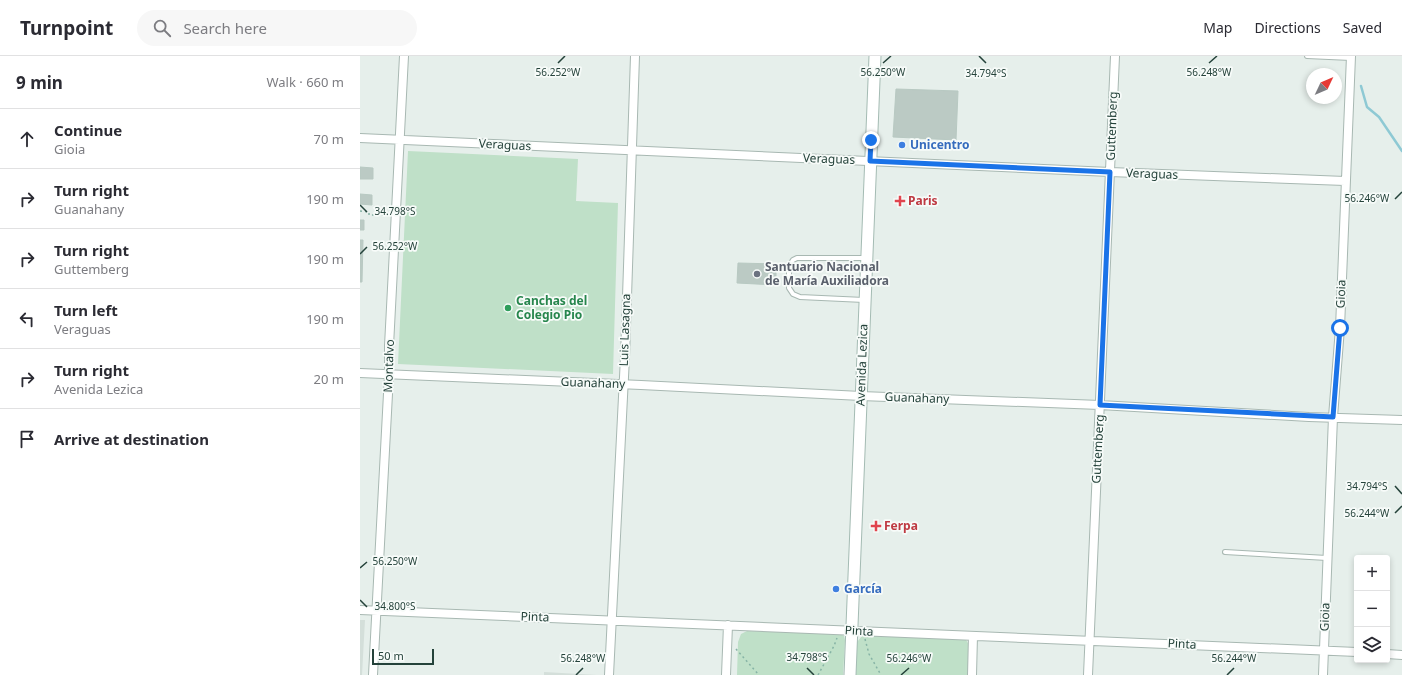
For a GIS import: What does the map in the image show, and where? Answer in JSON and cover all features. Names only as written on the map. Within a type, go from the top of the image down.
[{"type":"street","name":"Montalvo","points":[[373,675],[375,610],[389,375],[404,56]]},
{"type":"street","name":"Luis Lasagna","points":[[609,675],[625,357],[635,56]]},
{"type":"street","name":"Avenida Lezica","points":[[850,675],[857,631],[860,396],[875,56]]},
{"type":"street","name":"Guttemberg","points":[[1088,675],[1115,56]]},
{"type":"street","name":"Gioia","points":[[1323,675],[1333,417],[1340,328],[1351,57]]},
{"type":"street","name":"Veraguas","points":[[360,138],[1110,172],[1345,181]]},
{"type":"street","name":"Guanahany","points":[[360,373],[860,396],[1100,405],[1402,420]]},
{"type":"street","name":"Pinta","points":[[360,610],[1354,652]]},
{"type":"street","points":[[726,675],[728,626]]},
{"type":"street","points":[[972,675],[973,636]]},
{"type":"street","points":[[1390,654],[1402,655]]},
{"type":"lane","points":[[1307,56],[1351,57]]},
{"type":"lane","points":[[865,300],[800,297],[793,294],[789,288],[789,266],[793,260],[797,258],[866,258]]},
{"type":"lane","points":[[1226,552],[1328,558]]},
{"type":"path","points":[[360,211],[369,212],[369,215],[396,215]]},
{"type":"path","points":[[818,675],[834,646],[839,630]]},
{"type":"path","points":[[857,631],[881,675]]},
{"type":"path","points":[[728,640],[759,675]]},
{"type":"shaded area","points":[[360,620],[365,620],[362,675],[360,675]]},
{"type":"shaded area","points":[[544,672],[597,675],[544,675]]},
{"type":"green space","name":"Canchas del Colegio Pio","points":[[408,151],[578,159],[576,201],[618,203],[613,374],[398,364]]},
{"type":"green space","points":[[747,631],[840,634],[844,636],[845,640],[843,675],[737,675],[738,642],[741,634]]},
{"type":"green space","points":[[862,636],[966,640],[970,652],[969,675],[856,675],[857,642]]},
{"type":"building","points":[[896,89],[958,91],[956,140],[893,137]]},
{"type":"building","points":[[360,167],[373,168],[373,179],[360,179]]},
{"type":"building","points":[[360,194],[372,195],[372,205],[360,204]]},
{"type":"building","points":[[360,220],[364,220],[364,230],[360,230]]},
{"type":"building","points":[[360,240],[363,240],[362,282],[360,282]]},
{"type":"building","name":"Santuario Nacional de María Auxiliadora","points":[[738,263],[776,264],[776,285],[737,283]]},
{"type":"waterway","points":[[1361,86],[1367,107],[1379,117],[1402,151]]},
{"type":"place","name":"Unicentro","points":[[902,145]]},
{"type":"place","name":"Paris","points":[[900,201]]},
{"type":"place","name":"Santuario Nacional de María Auxiliadora","points":[[757,274]]},
{"type":"place","name":"Canchas del Colegio Pio","points":[[508,308]]},
{"type":"place","name":"Ferpa","points":[[876,526]]},
{"type":"place","name":"García","points":[[836,589]]},
{"type":"route","points":[[871,140],[870,161],[1110,172],[1100,405],[1333,417],[1340,328]]}]
